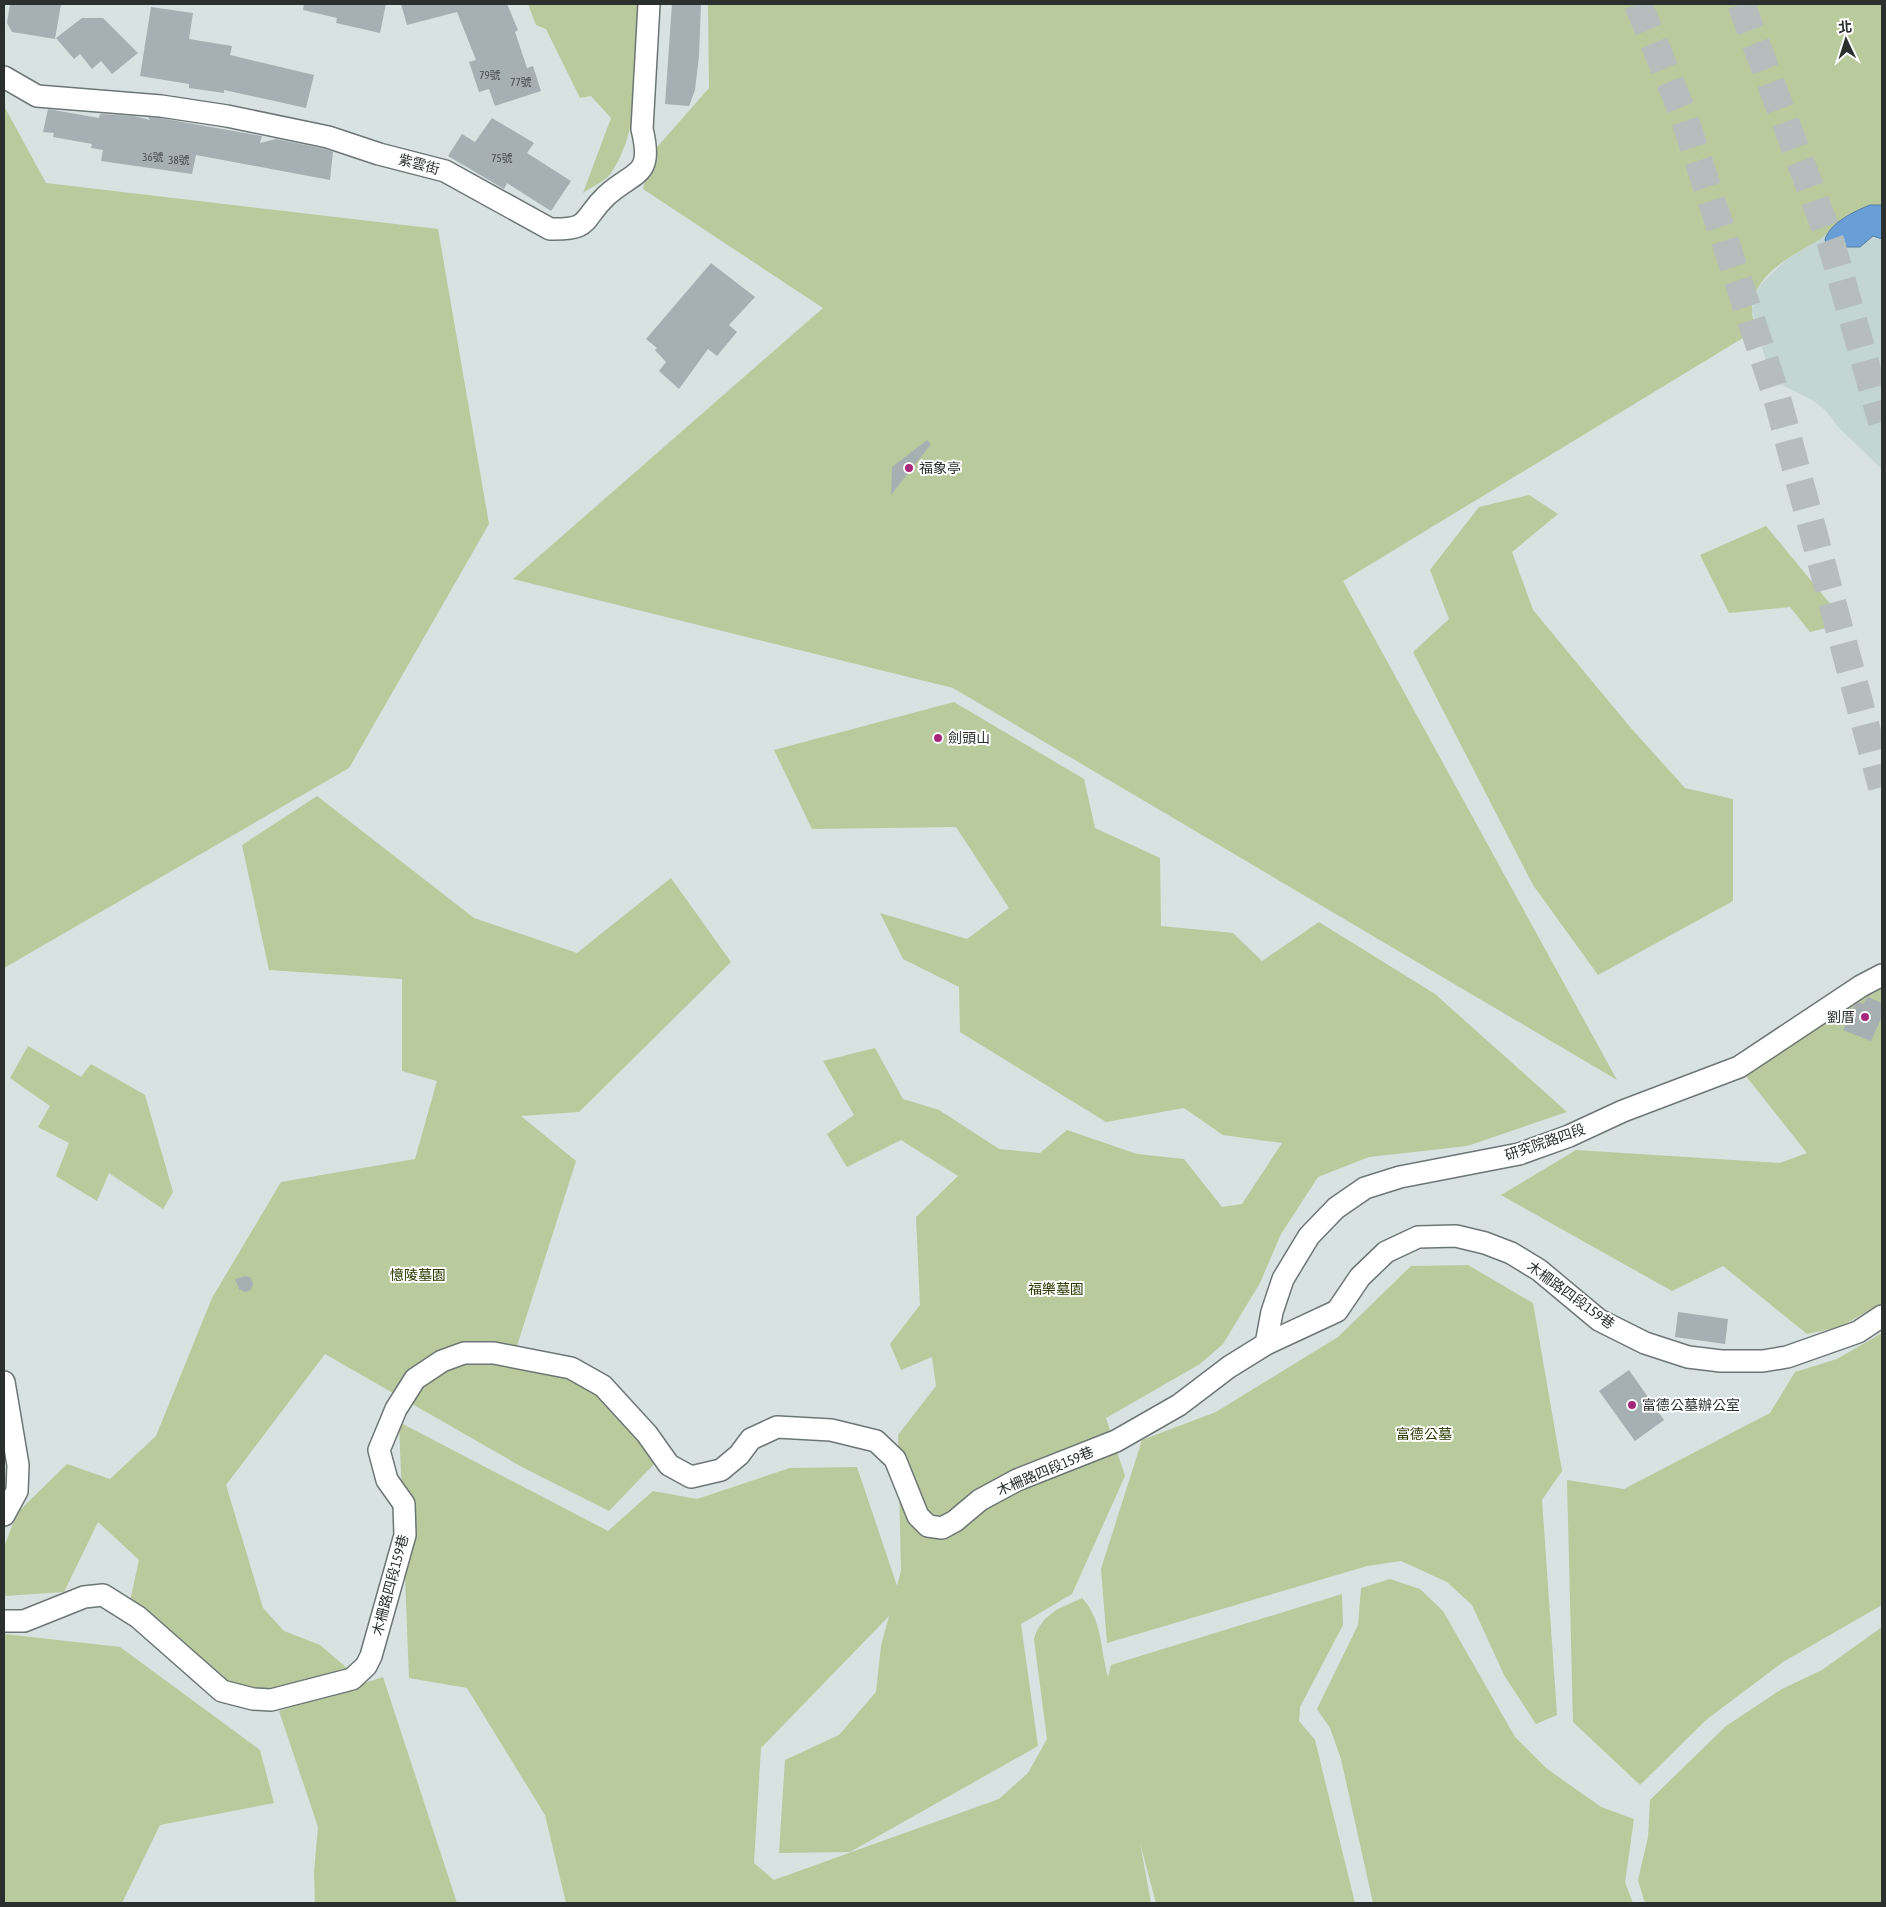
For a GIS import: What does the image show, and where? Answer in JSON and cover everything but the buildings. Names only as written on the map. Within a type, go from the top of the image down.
[{"type":"street","name":"紫雲街","points":[[4,77],[37,96],[161,106],[227,116],[328,137],[379,154],[445,171],[550,229],[569,229],[587,222],[606,196],[633,178],[643,166],[646,148],[642,129],[649,4]]},
{"type":"street","name":"研究院路四段","points":[[1266,1344],[1272,1312],[1283,1279],[1309,1236],[1336,1208],[1365,1188],[1400,1177],[1519,1154],[1569,1136],[1623,1111],[1739,1067],[1861,986],[1882,975]]},
{"type":"street","name":"木柵路四段159巷","points":[[4,1620],[24,1621],[84,1597],[103,1595],[138,1617],[222,1691],[253,1699],[271,1700],[352,1679],[366,1666],[371,1656],[406,1535],[404,1504],[387,1480],[379,1450],[396,1409],[415,1379],[442,1361],[464,1353],[494,1353],[571,1368],[603,1386],[648,1434],[669,1465],[691,1477],[721,1470],[739,1454],[751,1439],[777,1427],[831,1430],[876,1441],[895,1459],[918,1516],[928,1526],[942,1528],[955,1521],[980,1500],[1017,1480],[1116,1441],[1179,1405],[1229,1367],[1266,1344],[1337,1311],[1360,1277],[1386,1252],[1418,1238],[1456,1236],[1511,1253],[1539,1270],[1600,1320],[1645,1343],[1688,1357],[1721,1361],[1763,1361],[1787,1357],[1858,1332],[1882,1316]]},
{"type":"street","points":[[4,1382],[18,1466],[17,1491],[4,1515]]},
{"type":"shaded area","points":[[1882,205],[1882,469],[1814,401],[1780,384],[1767,365],[1752,311],[1754,295],[1759,286],[1785,261],[1830,229]]},
{"type":"green space","points":[[528,4],[641,4],[641,44],[637,92],[628,137],[620,157],[609,176],[583,193],[611,118],[591,96],[580,98],[546,29],[536,25]]},
{"type":"green space","points":[[708,4],[1882,4],[1882,205],[1870,205],[1830,229],[1822,238],[1787,259],[1770,273],[1762,281],[1753,300],[1752,313],[1756,330],[1343,581],[1617,1080],[953,688],[513,579],[823,308],[643,189],[652,153],[709,88]]},
{"type":"green space","points":[[4,106],[46,183],[438,229],[489,524],[349,768],[4,968]]},
{"type":"green space","points":[[1529,495],[1558,514],[1512,552],[1533,610],[1630,727],[1685,788],[1733,799],[1733,901],[1598,975],[1533,885],[1413,652],[1449,619],[1430,570],[1479,507]]},
{"type":"green space","points":[[1766,526],[1846,623],[1810,632],[1790,607],[1729,613],[1700,555]]},
{"type":"green space","name":"福樂墓園","points":[[954,702],[1084,779],[1095,828],[1160,858],[1161,926],[1233,933],[1262,961],[1319,922],[1435,994],[1567,1112],[1467,1146],[1369,1157],[1318,1177],[1281,1234],[1260,1283],[1223,1344],[1200,1364],[1106,1418],[1125,1476],[1072,1594],[1021,1624],[1038,1746],[850,1852],[779,1853],[785,1760],[839,1735],[876,1692],[881,1646],[889,1616],[761,1748],[754,1863],[774,1880],[999,1799],[1028,1773],[1047,1739],[1034,1639],[1037,1630],[1044,1620],[1056,1610],[1082,1598],[1094,1616],[1108,1677],[1111,1665],[1342,1594],[1343,1625],[1300,1707],[1299,1721],[1315,1740],[1355,1903],[1156,1903],[1140,1843],[1151,1903],[566,1903],[545,1815],[467,1688],[409,1678],[399,1422],[608,1531],[653,1491],[697,1499],[790,1468],[857,1467],[897,1586],[901,1571],[898,1435],[936,1386],[932,1357],[901,1370],[890,1344],[920,1305],[916,1217],[958,1176],[901,1140],[847,1167],[827,1134],[854,1115],[823,1061],[875,1048],[903,1099],[939,1110],[999,1149],[1040,1153],[1067,1130],[1137,1154],[1184,1159],[1222,1207],[1242,1204],[1282,1143],[1223,1135],[1184,1108],[1106,1122],[960,1032],[959,987],[903,959],[880,913],[967,939],[1009,908],[956,827],[812,829],[774,750]]},
{"type":"green space","name":"憶陵墓園","points":[[317,796],[474,918],[577,953],[671,878],[731,962],[579,1112],[521,1116],[576,1161],[515,1352],[586,1384],[632,1420],[658,1460],[609,1511],[522,1467],[325,1354],[226,1485],[263,1608],[284,1631],[320,1645],[354,1674],[275,1706],[209,1677],[130,1601],[139,1560],[98,1522],[64,1592],[4,1596],[4,1547],[17,1513],[67,1464],[110,1479],[156,1436],[212,1298],[281,1182],[415,1159],[437,1081],[402,1071],[402,979],[269,970],[242,845]]},
{"type":"green space","points":[[1882,983],[1882,1303],[1840,1327],[1807,1334],[1723,1266],[1672,1291],[1501,1195],[1576,1150],[1780,1163],[1807,1153],[1745,1075]]},
{"type":"green space","points":[[28,1046],[81,1077],[91,1064],[145,1095],[173,1192],[163,1209],[109,1173],[97,1201],[56,1176],[69,1143],[38,1127],[50,1106],[10,1078]]},
{"type":"green space","name":"富德公墓","points":[[1468,1265],[1533,1303],[1562,1471],[1542,1500],[1557,1715],[1536,1724],[1504,1675],[1472,1605],[1447,1582],[1401,1561],[1367,1566],[1107,1643],[1101,1569],[1142,1440],[1216,1412],[1338,1337],[1411,1266]]},
{"type":"green space","points":[[1882,1333],[1882,1605],[1783,1662],[1706,1720],[1640,1785],[1573,1722],[1567,1480],[1624,1489],[1770,1413],[1795,1372],[1837,1359]]},
{"type":"green space","points":[[1390,1579],[1420,1589],[1443,1611],[1515,1737],[1546,1768],[1601,1807],[1634,1819],[1625,1882],[1633,1903],[1373,1903],[1341,1759],[1330,1728],[1317,1709],[1358,1625],[1361,1588]]},
{"type":"green space","points":[[1882,1627],[1882,1903],[1645,1903],[1638,1880],[1648,1837],[1650,1800],[1726,1726],[1782,1689],[1822,1670]]},
{"type":"green space","points":[[4,1634],[120,1647],[260,1750],[274,1803],[160,1825],[122,1903],[4,1903]]},
{"type":"green space","points":[[383,1677],[457,1903],[315,1903],[314,1872],[318,1827],[279,1711]]},
{"type":"water","points":[[1870,205],[1882,205],[1882,239],[1873,236],[1860,247],[1847,247],[1836,255],[1831,253],[1825,240],[1827,234],[1837,223],[1850,214]]},
{"type":"tunnel","points":[[1638,4],[1682,111],[1777,398],[1882,787]]},
{"type":"tunnel","points":[[1741,4],[1831,243],[1882,422]]},
{"type":"place","name":"福象亭","points":[[909,468]]},
{"type":"place","name":"劍頭山","points":[[938,738]]},
{"type":"place","name":"劉厝","points":[[1865,1017]]},
{"type":"place","name":"富德公墓辦公室","points":[[1632,1405]]}]
